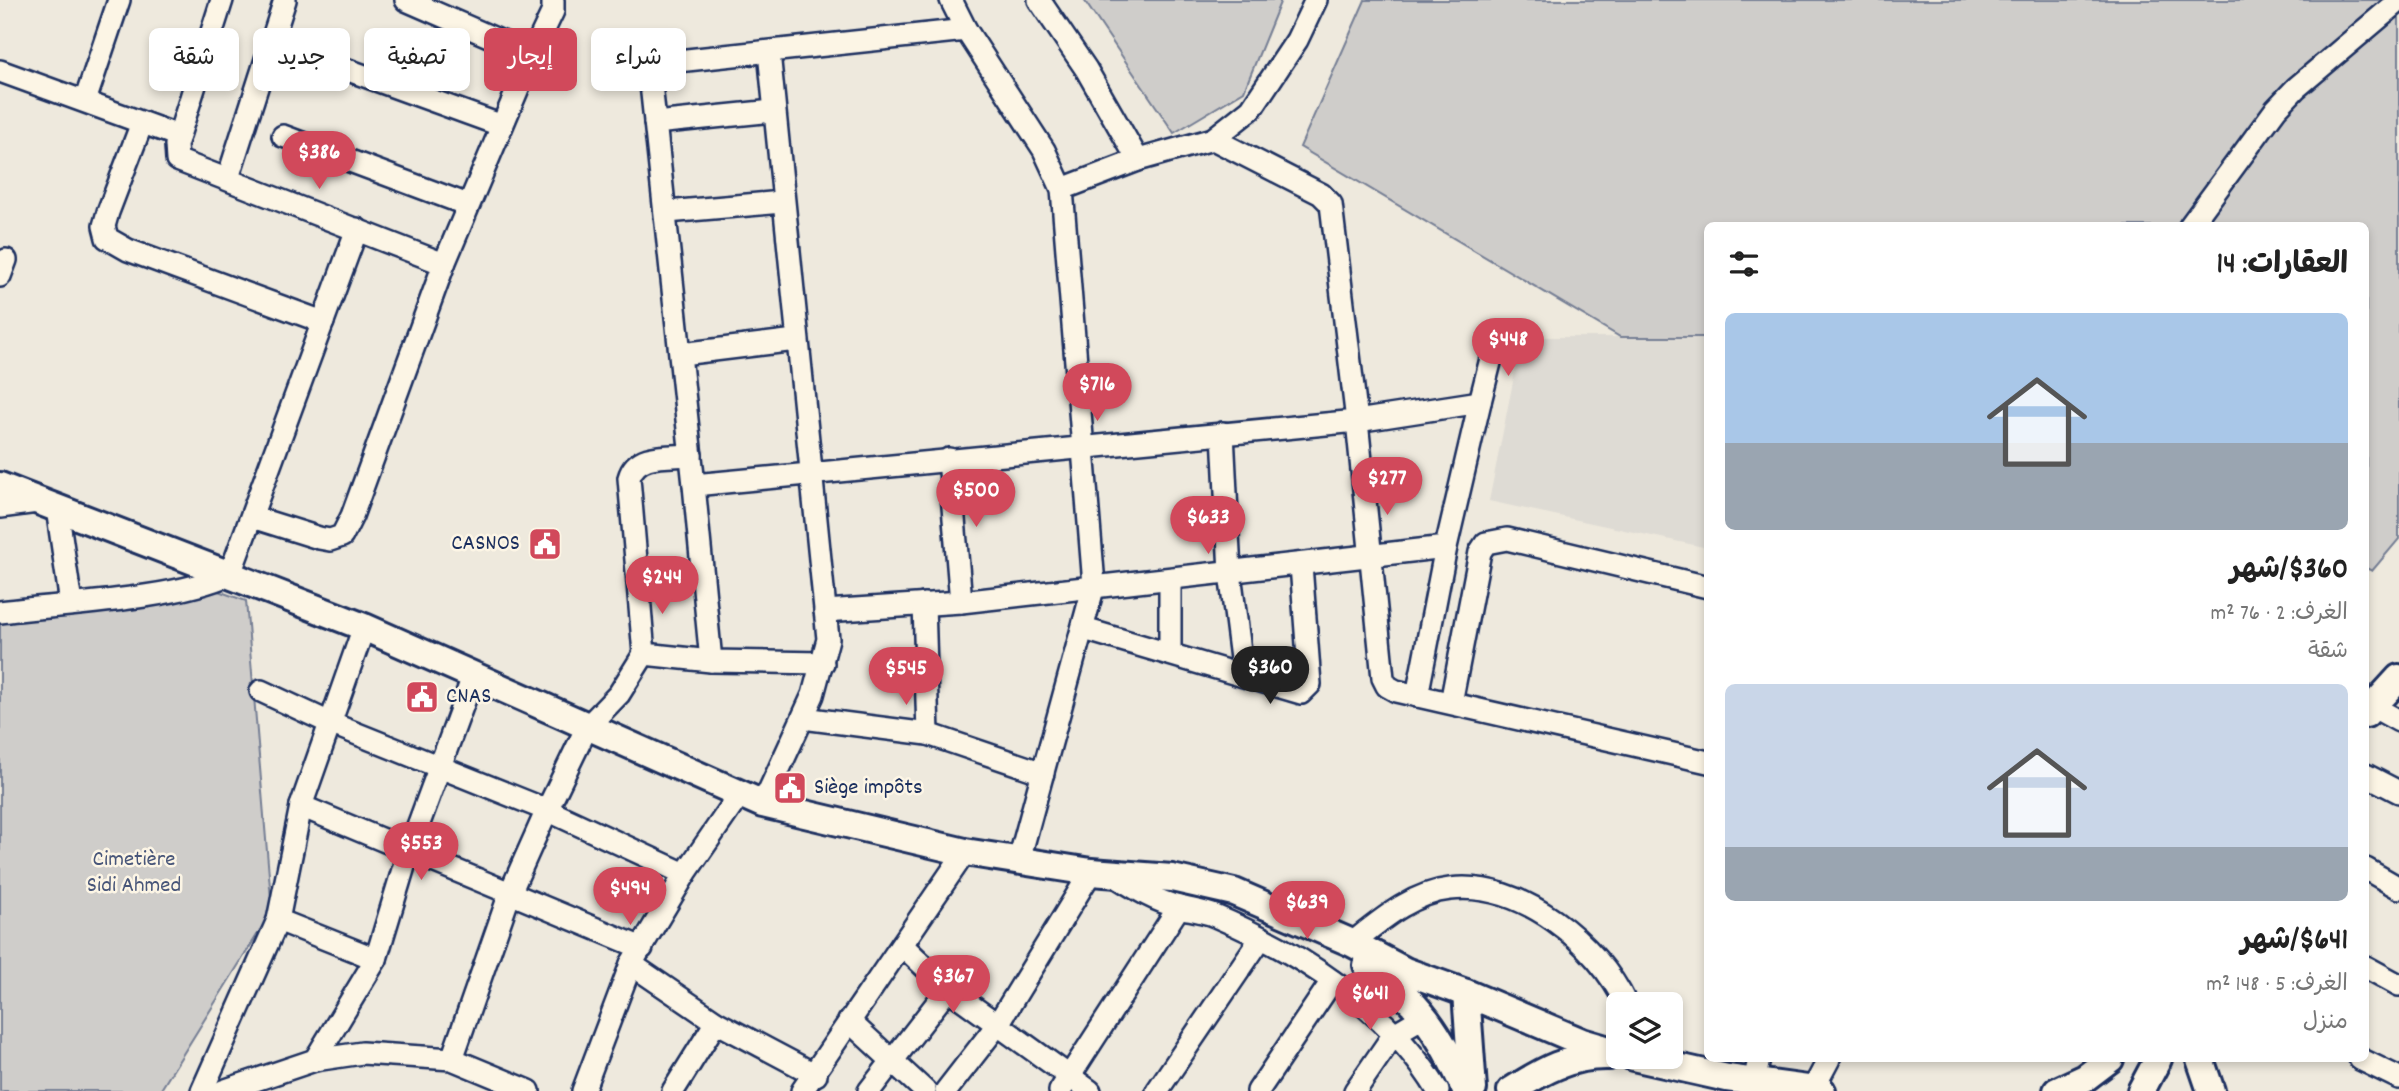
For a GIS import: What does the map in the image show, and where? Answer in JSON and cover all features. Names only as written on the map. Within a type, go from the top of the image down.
[{"type":"main road","points":[[0,486],[364,627],[752,799],[965,852],[1101,873],[1172,878],[1234,892],[1352,943],[1405,971],[1606,1050]]},
{"type":"main road","points":[[2369,710],[2399,678]]},
{"type":"main road","points":[[1311,926],[1381,974],[1425,1016],[1442,1039],[1466,1091]]},
{"type":"main road","points":[[1466,993],[1473,1091]]},
{"type":"main road","points":[[1511,1091],[1568,1060],[1606,1055]]},
{"type":"main road","points":[[2057,1091],[2085,1077],[2106,1062]]},
{"type":"main road","points":[[2141,1091],[2156,1062]]},
{"type":"main road","points":[[2201,1062],[2211,1091]]},
{"type":"main road","points":[[1683,1063],[1757,1071],[1812,1091],[1822,1091]]},
{"type":"street","points":[[85,101],[119,0]]},
{"type":"street","points":[[222,0],[179,136],[175,152],[177,160],[444,264]]},
{"type":"street","points":[[228,178],[285,0]]},
{"type":"street","points":[[406,0],[484,34]]},
{"type":"street","points":[[545,28],[553,11],[553,0]]},
{"type":"street","points":[[951,0],[966,30],[1044,150],[1062,189],[1085,445],[1094,586],[1019,860]]},
{"type":"street","points":[[1039,0],[1086,69],[1138,160]]},
{"type":"street","points":[[1062,189],[1138,160],[1213,138],[1251,109],[1297,40],[1316,0]]},
{"type":"street","points":[[2193,222],[2276,109],[2296,88],[2399,1]]},
{"type":"street","points":[[711,661],[652,73],[659,63],[966,30]]},
{"type":"street","points":[[583,1091],[637,956],[685,874],[752,799],[803,718],[823,663],[828,639],[769,52]]},
{"type":"street","points":[[0,71],[179,136]]},
{"type":"street","points":[[350,71],[500,125]]},
{"type":"street","points":[[251,517],[319,538],[331,540],[342,536],[352,516],[444,264],[516,91]]},
{"type":"street","points":[[655,123],[774,111]]},
{"type":"street","points":[[142,123],[108,212],[104,226],[107,238],[128,250],[323,322]]},
{"type":"street","points":[[284,136],[468,205]]},
{"type":"street","points":[[1213,138],[1321,194],[1331,204],[1357,421],[1383,678],[1387,686],[1396,691],[1704,761]]},
{"type":"street","points":[[667,212],[782,202]]},
{"type":"street","points":[[0,612],[155,593],[208,583],[230,574],[357,229]]},
{"type":"street","points":[[681,354],[796,340]]},
{"type":"street","points":[[1418,696],[1446,547],[1495,343]]},
{"type":"street","points":[[694,485],[811,476],[1085,445],[1357,421],[1480,402]]},
{"type":"street","points":[[1223,433],[1230,573],[1243,674]]},
{"type":"street","points":[[452,1059],[510,893],[547,810],[587,727],[619,694],[644,654],[629,478],[631,470],[644,459],[691,455]]},
{"type":"street","points":[[949,459],[961,602]]},
{"type":"street","points":[[0,507],[47,505],[71,604]]},
{"type":"street","points":[[1451,703],[1480,552],[1486,543],[1507,539],[1704,586]]},
{"type":"street","points":[[825,611],[961,602],[1446,547]]},
{"type":"street","points":[[1084,629],[1301,693],[1310,684],[1301,565]]},
{"type":"street","points":[[1170,579],[1170,653]]},
{"type":"street","points":[[923,604],[928,734]]},
{"type":"street","points":[[202,1091],[278,920],[301,806],[364,627]]},
{"type":"street","points":[[644,654],[711,661],[823,663]]},
{"type":"street","points":[[315,1060],[376,959],[437,768],[473,677]]},
{"type":"street","points":[[261,691],[437,768],[547,810],[685,874]]},
{"type":"street","points":[[2369,710],[2399,721]]},
{"type":"street","points":[[803,718],[928,734],[1043,774]]},
{"type":"street","points":[[2369,777],[2399,792]]},
{"type":"street","points":[[301,806],[408,853],[510,893],[637,956],[716,1023],[809,1083],[965,852]]},
{"type":"street","points":[[2369,871],[2399,888]]},
{"type":"street","points":[[946,1091],[998,1024],[1101,873],[1179,907],[1213,915],[1261,938],[1332,982],[1394,1034],[1438,1091]]},
{"type":"street","points":[[1352,943],[1390,913],[1427,895],[1452,889],[1497,895],[1549,918],[1581,940],[1603,964],[1619,992]]},
{"type":"street","points":[[1066,1083],[1179,907]]},
{"type":"street","points":[[278,920],[376,959]]},
{"type":"street","points":[[1157,1091],[1261,938]]},
{"type":"street","points":[[902,945],[948,989],[998,1024],[1066,1083],[1090,1091]]},
{"type":"street","points":[[2369,969],[2399,985]]},
{"type":"street","points":[[1258,1091],[1332,982]]},
{"type":"street","points":[[869,1091],[948,989]]},
{"type":"street","points":[[1355,1091],[1394,1034],[1425,1016]]},
{"type":"street","points":[[849,1021],[925,1091]]},
{"type":"street","points":[[673,1091],[716,1023]]},
{"type":"street","points":[[223,1091],[315,1060],[362,1053],[452,1059],[528,1091]]},
{"type":"street","points":[[1812,1091],[1827,1062]]},
{"type":"street","points":[[2366,1062],[2399,1078]]},
{"type":"shaded area","points":[[1522,337],[1704,337],[1704,547],[1489,501]]},
{"type":"green space","points":[[1084,0],[1281,0],[1244,91],[1174,133]]},
{"type":"green space","points":[[1365,0],[2399,0],[2399,539],[2372,571],[2369,570],[2369,222],[1704,222],[1704,337],[1620,337],[1300,147]]},
{"type":"green space","name":"Cimetière Sidi Ahmed","points":[[210,588],[246,601],[272,911],[160,1091],[0,1091],[0,615]]},
{"type":"place","name":"CASNOS","points":[[545,544]]},
{"type":"place","name":"CNAS","points":[[422,697]]},
{"type":"place","name":"Siège impôts","points":[[790,788]]}]
